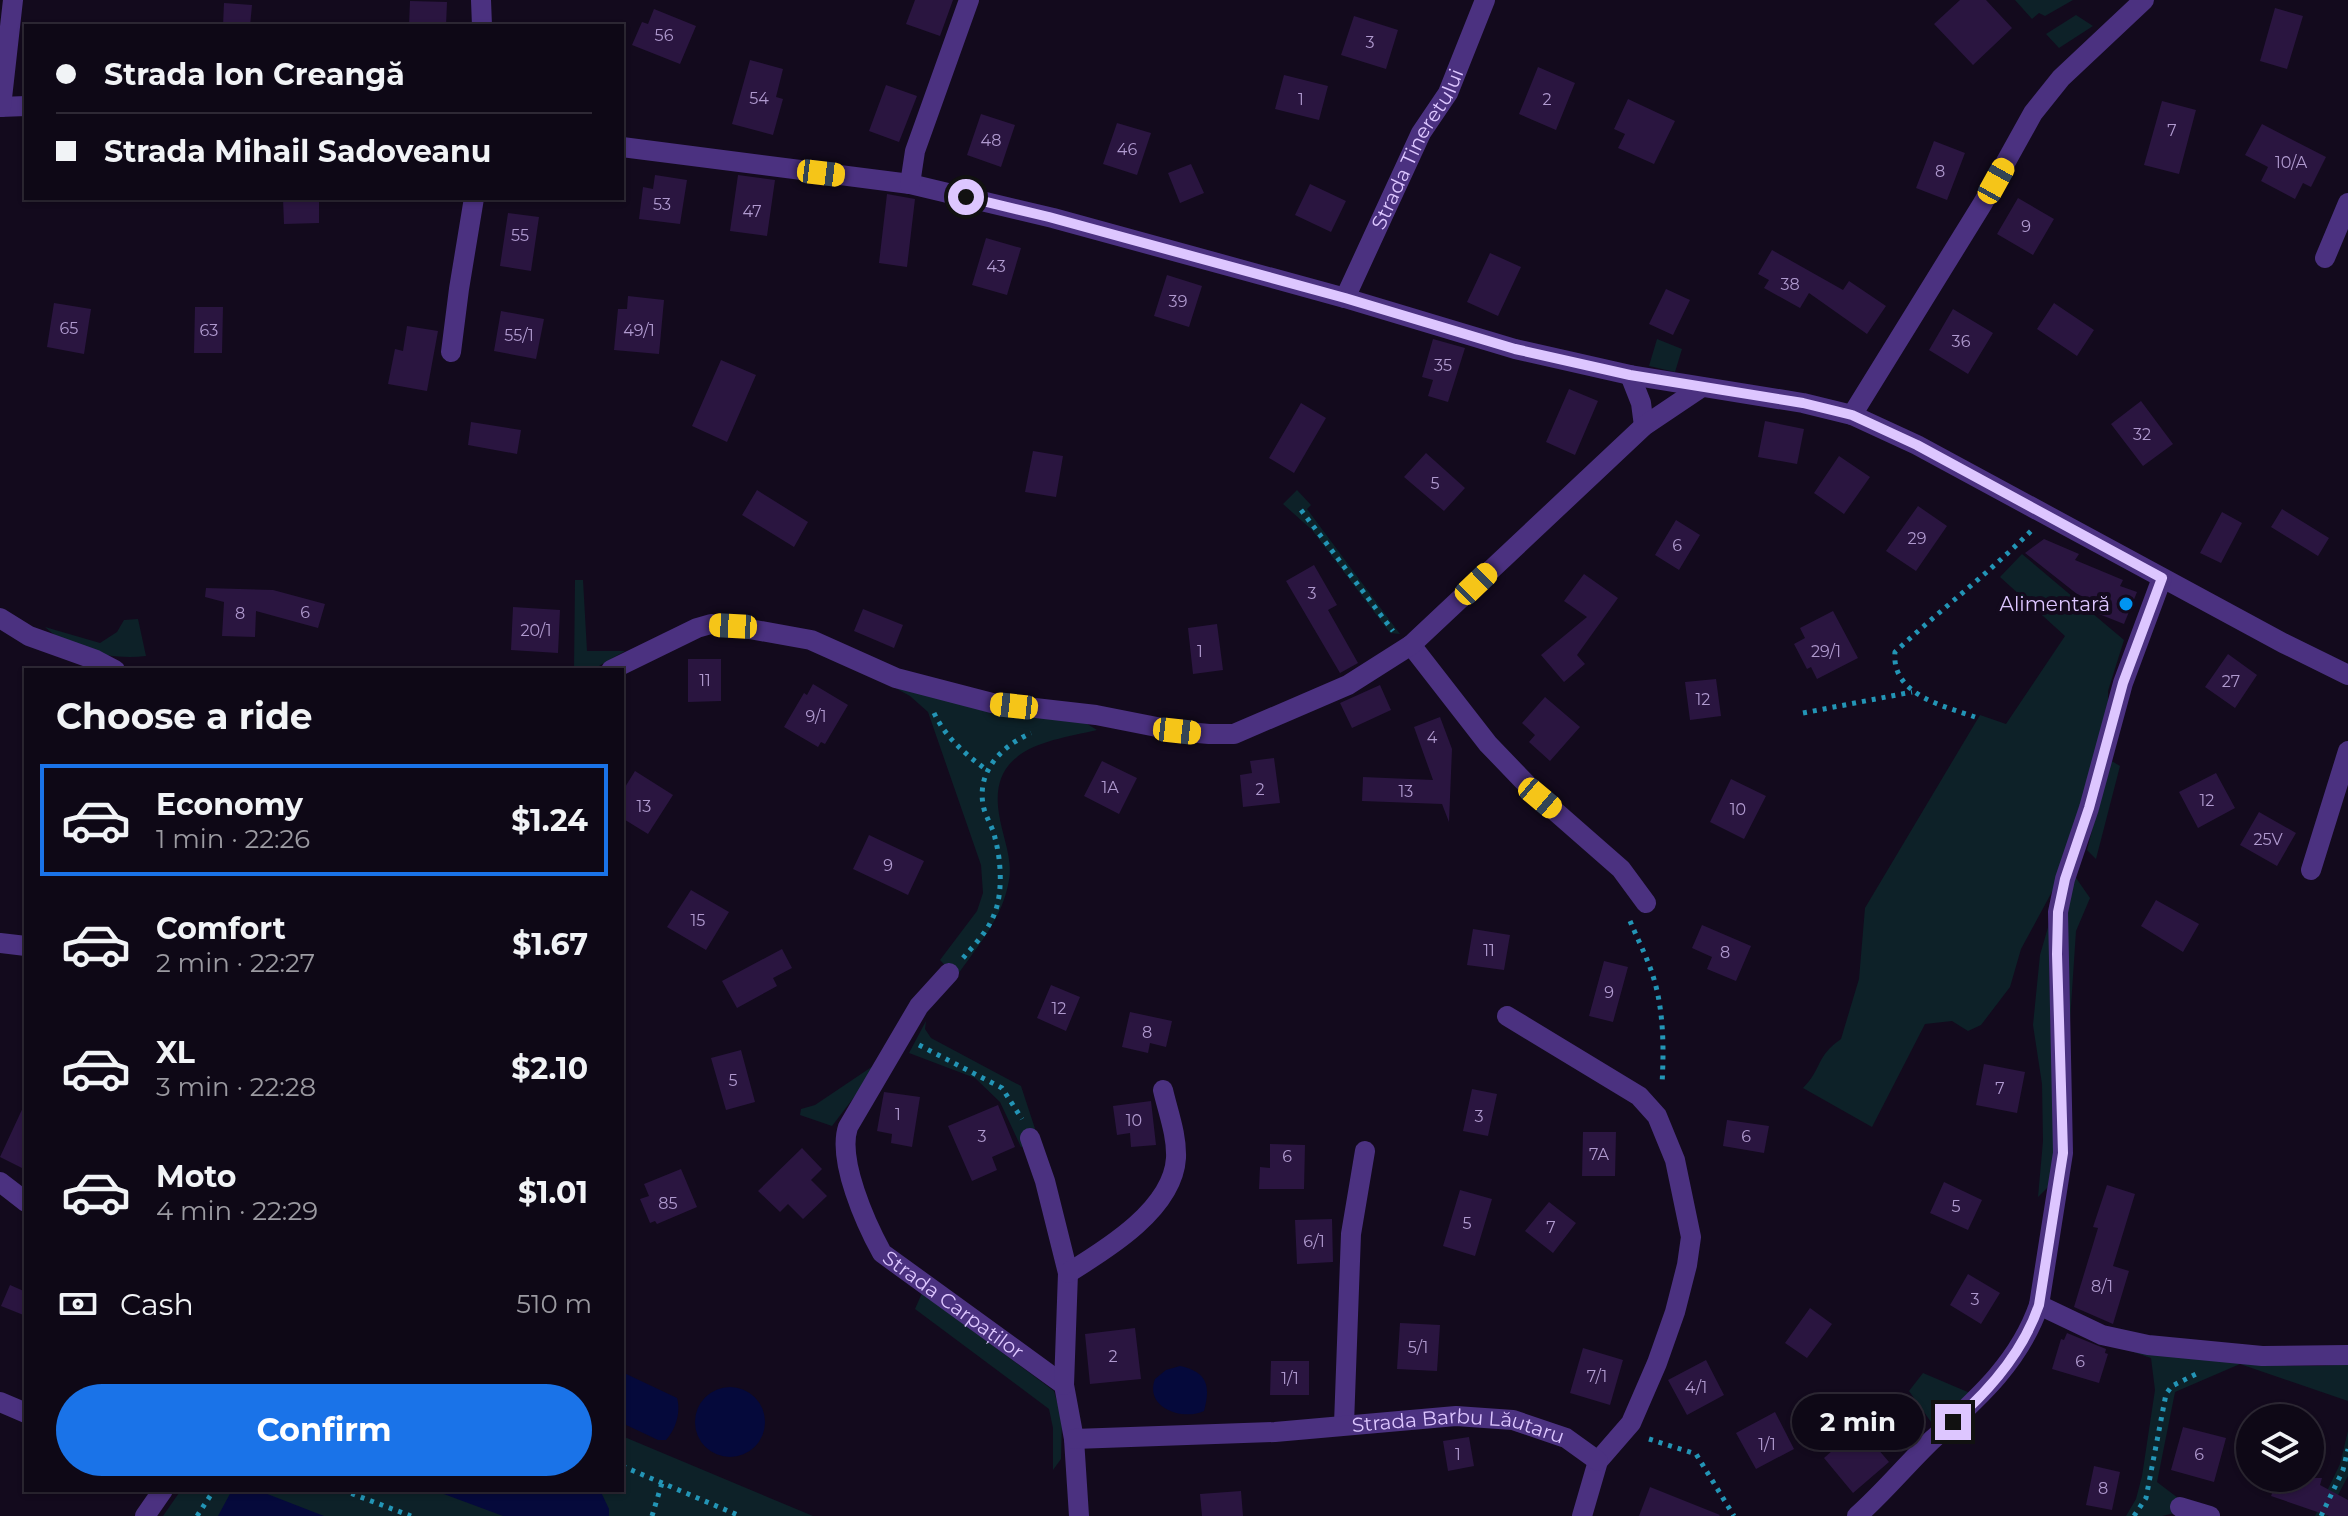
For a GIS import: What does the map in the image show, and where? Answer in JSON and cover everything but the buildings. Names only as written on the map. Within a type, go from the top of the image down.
[{"type":"street","points":[[13,0],[0,107],[24,106]]},
{"type":"street","points":[[481,0],[482,24]]},
{"type":"street","points":[[910,184],[915,151],[969,0]]},
{"type":"street","name":"Strada Tineretului","points":[[1345,298],[1421,133],[1448,93],[1485,0]]},
{"type":"street","points":[[1852,415],[1983,203],[2033,113],[2061,78],[2144,0]]},
{"type":"street","points":[[624,147],[910,184],[1049,217],[1345,298],[1515,349],[1630,375],[1803,403],[1852,415],[1917,445],[2348,675]]},
{"type":"street","points":[[451,352],[474,200]]},
{"type":"street","points":[[2325,258],[2348,203]]},
{"type":"street","points":[[1630,375],[1641,403],[1644,426]]},
{"type":"street","points":[[615,668],[682,634],[711,624],[733,626],[811,640],[896,678],[992,703],[1096,715],[1177,731],[1234,734],[1348,685],[1407,647],[1644,426],[1702,387]]},
{"type":"street","points":[[1857,1516],[1931,1441],[1975,1403],[2012,1359],[2033,1323],[2039,1305],[2063,1153],[2058,912],[2123,683],[2162,578]]},
{"type":"street","points":[[0,618],[29,636],[111,668]]},
{"type":"street","points":[[1407,647],[1488,744],[1540,798],[1621,869],[1646,903]]},
{"type":"street","points":[[2311,870],[2348,751]]},
{"type":"street","points":[[0,943],[24,946]]},
{"type":"street","name":"Strada Carpaților","points":[[949,973],[919,1006],[844,1138],[852,1179],[869,1229],[882,1253],[1064,1385]]},
{"type":"street","points":[[1507,1016],[1639,1096],[1657,1116],[1675,1160],[1691,1237],[1675,1312],[1657,1363],[1626,1428],[1598,1461],[1582,1516]]},
{"type":"street","points":[[1068,1273],[1133,1229],[1166,1186],[1175,1167],[1176,1153],[1163,1090]]},
{"type":"street","points":[[1030,1138],[1045,1181],[1068,1273],[1064,1385],[1074,1439],[1079,1516]]},
{"type":"street","name":"Strada Barbu Lăutaru","points":[[1365,1151],[1351,1234],[1344,1424],[1456,1416],[1513,1420],[1566,1438],[1598,1461]]},
{"type":"street","points":[[0,1182],[24,1200]]},
{"type":"street","points":[[2039,1305],[2102,1335],[2148,1345],[2262,1356],[2348,1355]]},
{"type":"street","points":[[0,1402],[24,1412]]},
{"type":"street","points":[[1074,1439],[1275,1432],[1344,1424]]},
{"type":"street","points":[[2180,1507],[2210,1516]]},
{"type":"path","points":[[1301,510],[1407,647]]},
{"type":"path","points":[[1975,717],[1915,695],[1894,662],[1895,652],[2001,562],[2047,515]]},
{"type":"path","points":[[917,684],[943,731],[988,771]]},
{"type":"path","points":[[1803,713],[1912,692]]},
{"type":"path","points":[[949,973],[987,930],[996,911],[999,865],[995,837],[984,811],[981,788],[995,758],[1014,740],[1042,728]]},
{"type":"path","points":[[1628,916],[1652,973],[1659,1000],[1662,1083],[1657,1116]]},
{"type":"path","points":[[903,1037],[1002,1088],[1030,1138]]},
{"type":"path","points":[[2134,1516],[2146,1498],[2166,1394],[2172,1386],[2198,1373]]},
{"type":"path","points":[[1626,1428],[1696,1454],[1734,1516]]},
{"type":"path","points":[[2321,1516],[2343,1470],[2348,1449]]},
{"type":"path","points":[[624,1467],[740,1516]]},
{"type":"path","points":[[652,1516],[662,1483]]},
{"type":"path","points":[[197,1516],[213,1492]]},
{"type":"path","points":[[347,1492],[411,1516]]},
{"type":"shaded area","points":[[2015,0],[2073,0],[2045,16],[2039,13],[2032,19]]},
{"type":"shaded area","points":[[2076,15],[2093,26],[2059,48],[2046,34]]},
{"type":"shaded area","points":[[1657,339],[1682,349],[1675,372],[1649,366]]},
{"type":"shaded area","points":[[1297,490],[1311,505],[1307,509],[1400,634],[1390,633],[1312,530],[1283,504]]},
{"type":"shaded area","points":[[2022,554],[2124,640],[2108,691],[2108,706],[2075,830],[2054,888],[2021,949],[2010,987],[1981,1025],[1968,1031],[1952,1021],[1925,1024],[1872,1127],[1803,1088],[1827,1051],[1841,1039],[1859,979],[1865,908],[1980,715],[2006,724],[2065,636],[2000,577]]},
{"type":"shaded area","points":[[575,580],[583,580],[587,651],[625,651],[595,668],[574,668]]},
{"type":"shaded area","points":[[138,619],[146,656],[119,657],[92,652],[67,642],[45,627],[100,643],[117,632],[124,620]]},
{"type":"shaded area","points":[[888,684],[1079,719],[1097,730],[1060,738],[1026,751],[1003,774],[998,792],[999,814],[1010,864],[1006,894],[988,932],[956,977],[940,960],[977,911],[983,893],[981,865],[928,712],[910,696]]},
{"type":"shaded area","points":[[2110,760],[2120,766],[2096,859],[2087,850]]},
{"type":"shaded area","points":[[2074,875],[2090,898],[2076,931],[2069,1036],[2065,921]]},
{"type":"shaded area","points":[[2053,910],[2049,966],[2055,1159],[2050,1185],[2038,1197],[2043,1141],[2042,1084],[2033,1025],[2040,955]]},
{"type":"shaded area","points":[[926,1021],[925,1029],[931,1038],[1021,1086],[1039,1141],[1021,1147],[1000,1102],[975,1078],[909,1053]]},
{"type":"shaded area","points":[[876,1064],[874,1071],[832,1126],[800,1115],[801,1109],[815,1105]]},
{"type":"shaded area","points":[[922,1293],[1054,1391],[1062,1419],[1061,1459],[1053,1470],[1053,1428],[1049,1409],[915,1309]]},
{"type":"shaded area","points":[[2113,1345],[2260,1364],[2348,1364],[2348,1401],[2240,1364],[2175,1392],[2157,1482],[2178,1498],[2175,1513],[2126,1516],[2136,1499],[2142,1476],[2155,1390],[2151,1358]]},
{"type":"shaded area","points":[[1180,1366],[1196,1372],[1205,1381],[1207,1394],[1204,1411],[1176,1413],[1160,1405],[1155,1398],[1155,1379],[1166,1370]]},
{"type":"shaded area","points":[[624,1373],[677,1398],[677,1420],[666,1440],[658,1440],[624,1424]]},
{"type":"shaded area","points":[[1923,1373],[1970,1393],[1931,1422],[1909,1391]]},
{"type":"shaded area","points":[[730,1387],[749,1393],[759,1403],[765,1422],[759,1441],[749,1451],[730,1457],[711,1451],[701,1441],[695,1422],[701,1403],[711,1393]]},
{"type":"shaded area","points":[[2348,1431],[2348,1476],[2327,1516],[2315,1516],[2340,1464]]},
{"type":"shaded area","points":[[624,1437],[813,1516],[163,1516],[180,1492],[624,1492]]},
{"type":"shaded area","points":[[231,1492],[262,1492],[324,1516],[218,1516]]},
{"type":"shaded area","points":[[438,1492],[601,1492],[609,1509],[609,1516],[503,1516]]},
{"type":"place","name":"Alimentară","points":[[2126,604]]},
{"type":"route","points":[[966,197],[1345,298],[1515,349],[1630,375],[1803,403],[1852,415],[1917,445],[2162,578],[2123,683],[2058,912],[2063,1153],[2039,1305],[2033,1323],[2012,1359],[1975,1403],[1953,1422]]}]
